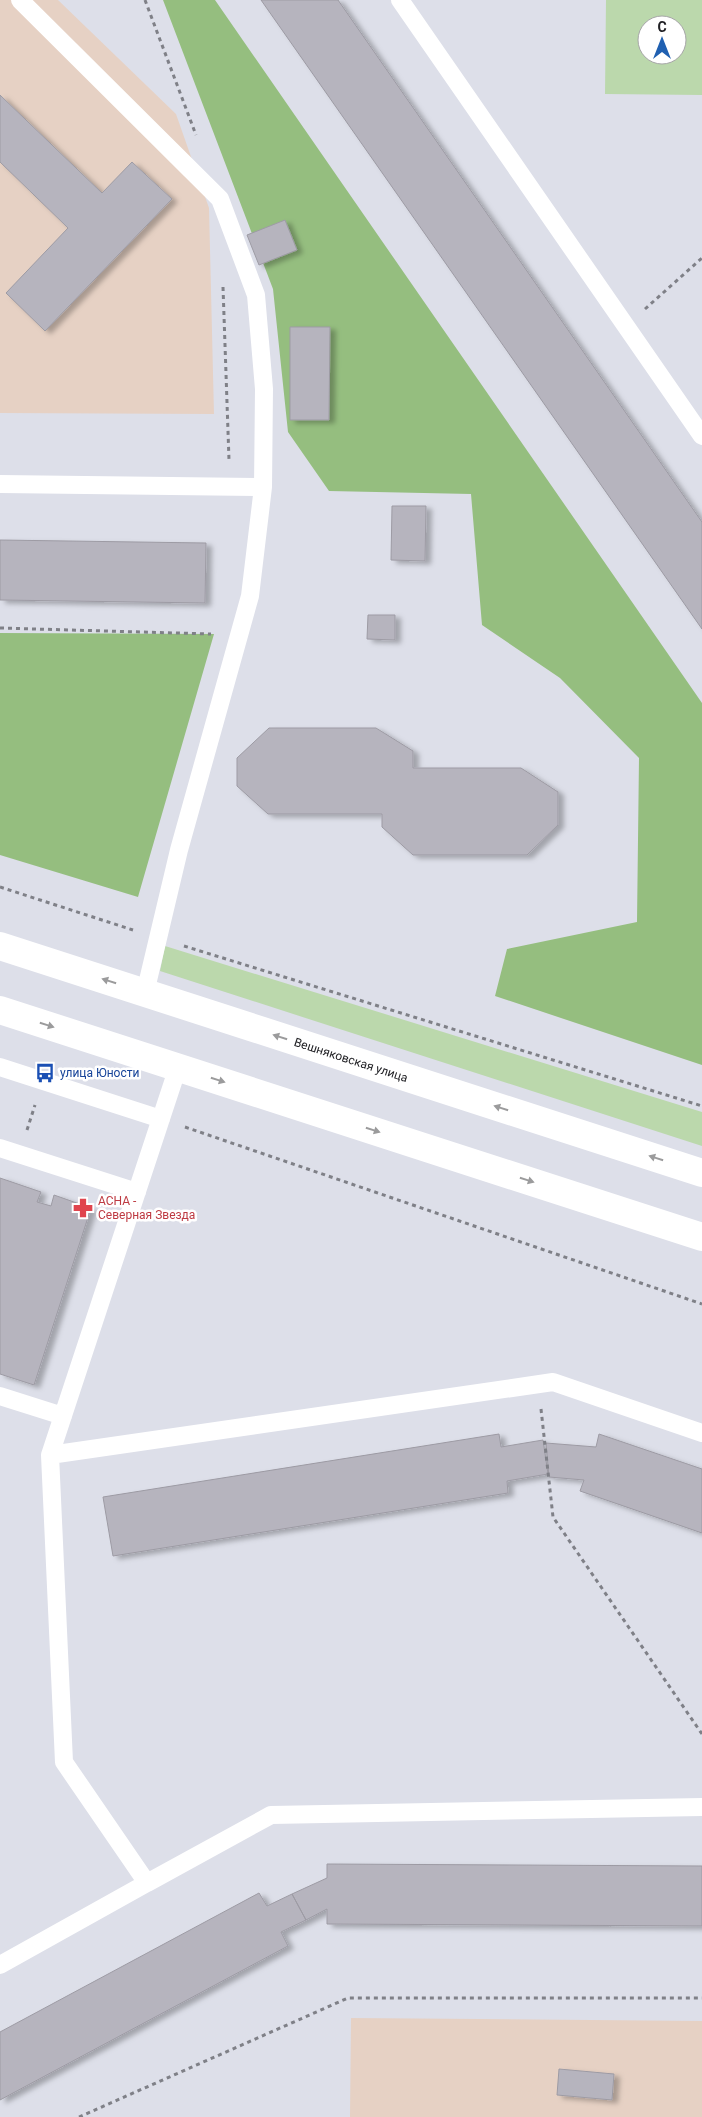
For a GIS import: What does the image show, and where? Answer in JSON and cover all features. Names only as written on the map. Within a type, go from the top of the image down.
[{"type":"main road","name":"Вешняковская улица","points":[[0,946],[702,1173]]},
{"type":"main road","points":[[0,1010],[702,1237]]},
{"type":"lane","points":[[20,0],[220,199],[256,295],[264,389],[263,487],[250,596],[179,850],[145,993]]},
{"type":"lane","points":[[400,0],[702,436]]},
{"type":"lane","points":[[0,484],[263,487]]},
{"type":"lane","points":[[0,1067],[161,1119]]},
{"type":"lane","points":[[147,1883],[64,1762],[50,1455],[178,1067]]},
{"type":"lane","points":[[0,1148],[137,1192]]},
{"type":"lane","points":[[50,1455],[553,1382],[702,1433]]},
{"type":"lane","points":[[0,1396],[63,1416]]},
{"type":"lane","points":[[0,1965],[271,1815],[702,1806]]},
{"type":"path","points":[[145,0],[196,136]]},
{"type":"path","points":[[626,327],[702,258]]},
{"type":"path","points":[[223,279],[229,487]]},
{"type":"path","points":[[0,628],[239,635]]},
{"type":"path","points":[[0,887],[157,938],[702,1106]]},
{"type":"path","points":[[20,1154],[42,1081]]},
{"type":"path","points":[[161,1119],[702,1304]]},
{"type":"path","points":[[539,1384],[553,1516],[702,1734]]},
{"type":"path","points":[[79,2117],[348,1998],[702,1998]]},
{"type":"shaded area","points":[[0,0],[58,0],[176,114],[209,208],[214,414],[0,413]]},
{"type":"shaded area","points":[[351,2018],[702,2021],[702,2117],[350,2117]]},
{"type":"green space","points":[[163,0],[215,0],[702,703],[702,1065],[495,996],[507,949],[637,922],[639,758],[560,678],[482,625],[471,494],[329,491],[288,432],[273,289]]},
{"type":"green space","points":[[606,0],[702,0],[702,95],[605,94]]},
{"type":"green space","points":[[0,633],[214,634],[138,897],[0,855]]},
{"type":"green space","points":[[165,946],[702,1112],[702,1146],[160,971]]},
{"type":"building","points":[[261,0],[338,0],[702,522],[702,629]]},
{"type":"building","points":[[0,95],[102,193],[132,162],[172,199],[45,331],[6,293],[68,228],[0,162]]},
{"type":"building","points":[[285,220],[297,250],[259,265],[247,235]]},
{"type":"building","points":[[290,327],[330,327],[329,420],[290,420]]},
{"type":"building","points":[[392,506],[426,506],[425,561],[391,560]]},
{"type":"building","points":[[0,540],[206,543],[205,603],[0,600]]},
{"type":"building","points":[[368,615],[395,615],[395,640],[367,639]]},
{"type":"building","points":[[269,728],[376,728],[413,751],[413,768],[521,768],[558,792],[558,825],[527,855],[413,855],[382,827],[382,814],[268,814],[237,786],[237,758]]},
{"type":"building","points":[[0,1178],[41,1192],[37,1202],[51,1206],[54,1195],[91,1208],[34,1385],[0,1374]]},
{"type":"building","points":[[499,1434],[501,1447],[543,1440],[548,1474],[507,1481],[508,1493],[113,1556],[103,1497]]},
{"type":"building","points":[[599,1434],[702,1469],[702,1533],[580,1491],[584,1480],[549,1477],[546,1443],[596,1447]]},
{"type":"building","points":[[327,1864],[702,1866],[702,1926],[327,1924],[327,1909],[306,1920],[292,1894],[327,1878]]},
{"type":"building","points":[[259,1893],[267,1906],[292,1894],[306,1920],[281,1932],[288,1946],[0,2100],[0,2032]]},
{"type":"building","points":[[559,2069],[614,2074],[612,2100],[557,2095]]},
{"type":"place","name":"улица Юности","points":[[45,1073]]},
{"type":"place","name":"АСНА - Северная Звезда","points":[[83,1208]]}]
